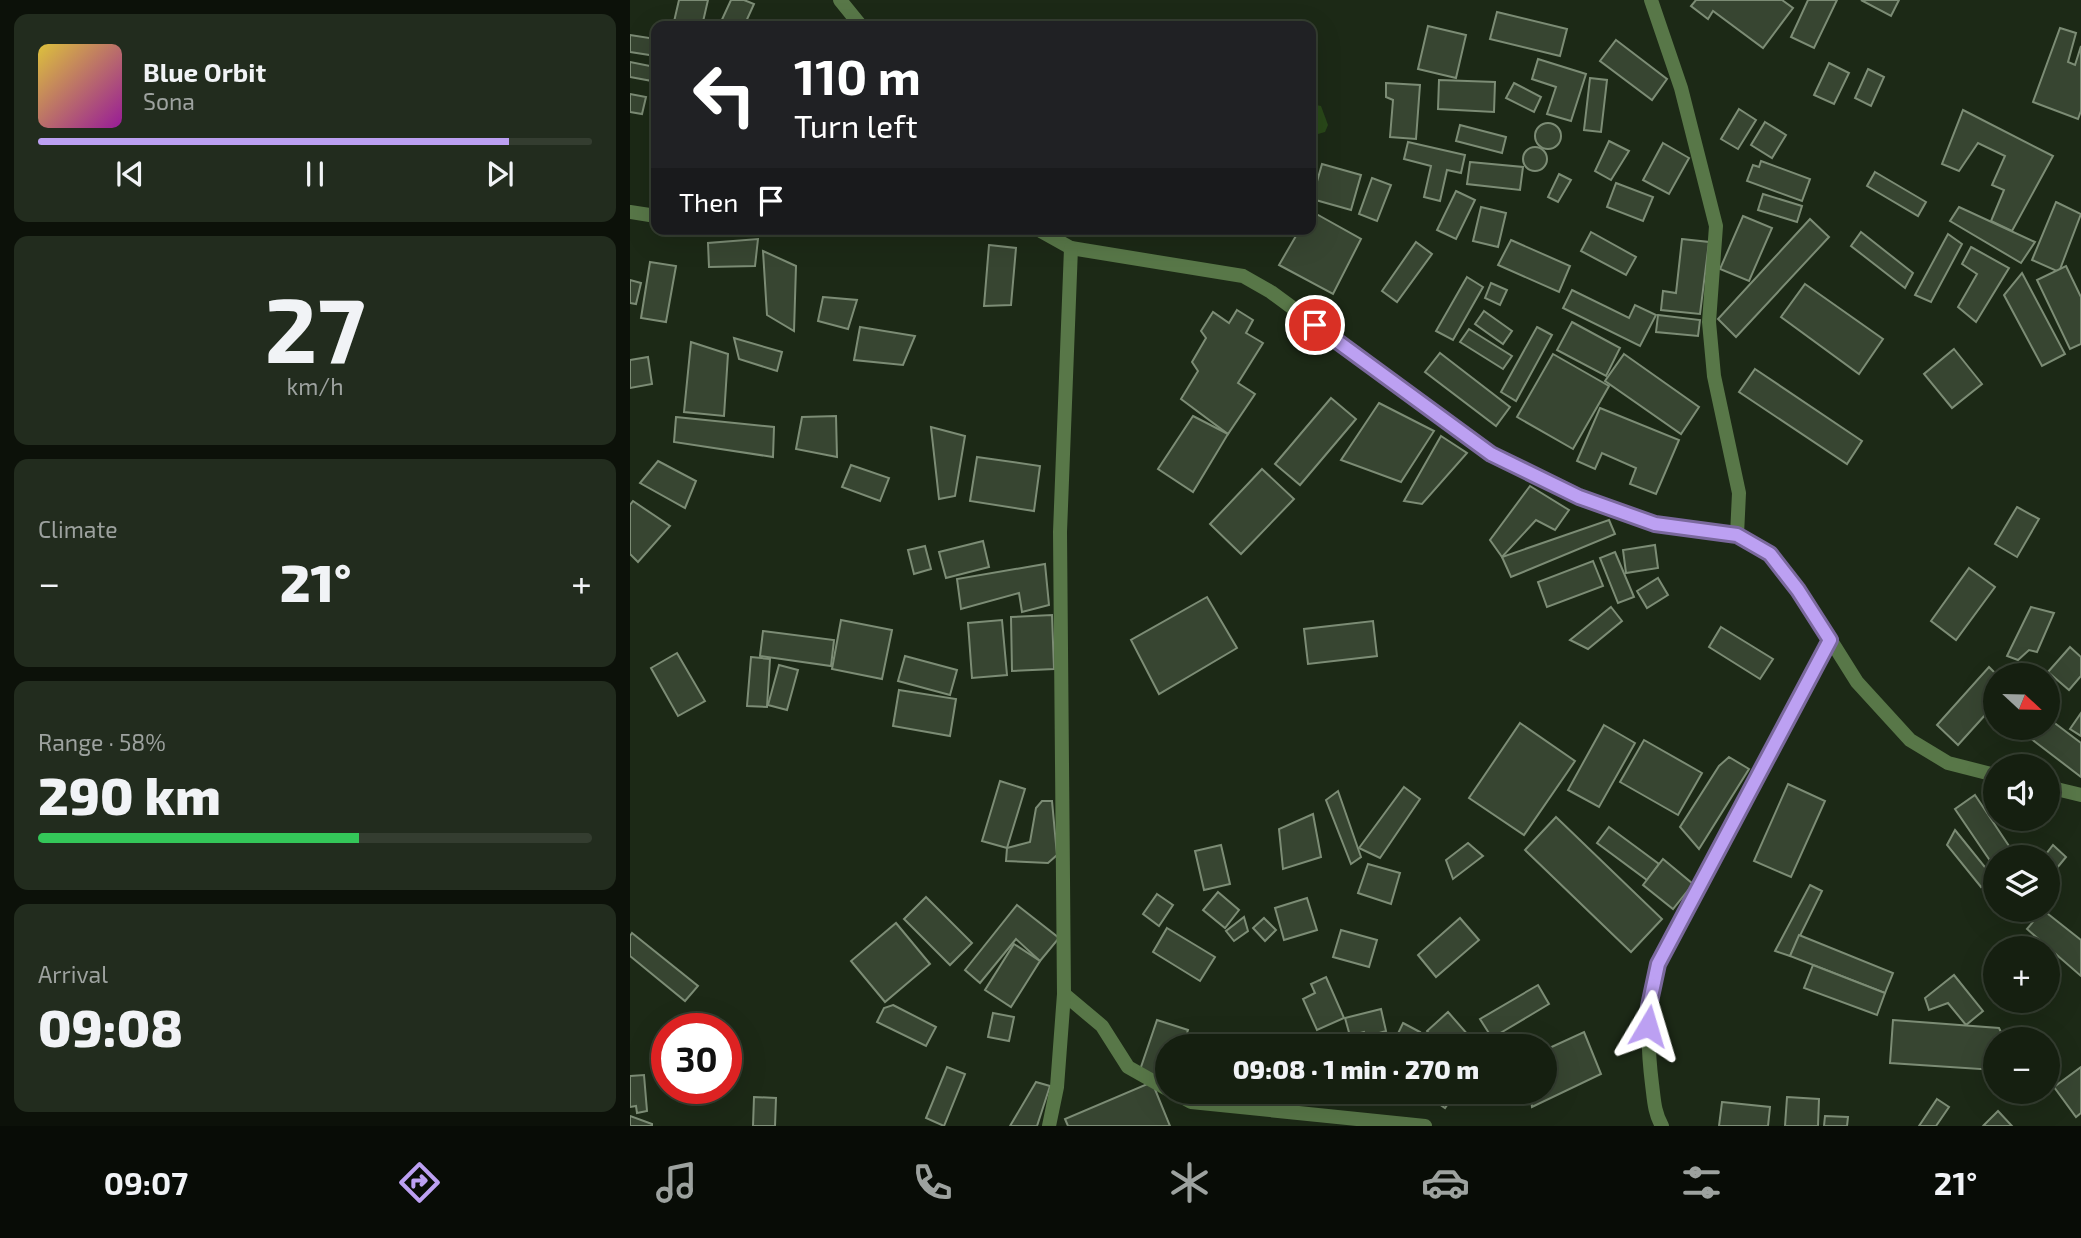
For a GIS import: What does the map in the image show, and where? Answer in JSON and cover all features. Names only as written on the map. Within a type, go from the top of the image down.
[{"type":"street","points":[[840,0],[857,21]]},
{"type":"street","points":[[1651,0],[1681,88],[1716,226],[1709,322],[1714,376],[1739,493],[1737,535]]},
{"type":"street","points":[[630,212],[651,215]]},
{"type":"street","points":[[1048,235],[1071,248],[1243,276],[1271,292],[1491,454],[1579,497],[1655,524],[1737,535],[1770,554],[1808,604],[1857,682],[1910,740],[1948,763],[1983,772]]},
{"type":"street","points":[[1049,1126],[1057,1087],[1064,994],[1060,533],[1071,248]]},
{"type":"street","points":[[1662,1126],[1656,1115],[1647,1047],[1649,1006],[1658,964],[1830,640]]},
{"type":"street","points":[[2060,790],[2081,795]]},
{"type":"street","points":[[1064,994],[1102,1026],[1128,1067],[1155,1082]]},
{"type":"street","points":[[1210,1104],[1425,1126]]},
{"type":"green space","points":[[1316,105],[1321,106],[1328,125],[1325,132],[1316,135]]},
{"type":"building","points":[[679,0],[708,0],[703,21],[674,21]]},
{"type":"building","points":[[731,0],[744,0],[754,4],[746,21],[721,21]]},
{"type":"building","points":[[1696,0],[1782,0],[1793,8],[1763,48],[1713,11],[1708,19],[1691,6]]},
{"type":"building","points":[[1808,0],[1837,0],[1814,48],[1791,37]]},
{"type":"building","points":[[1861,0],[1899,0],[1891,16]]},
{"type":"building","points":[[1497,12],[1567,29],[1560,56],[1490,39]]},
{"type":"building","points":[[1428,26],[1466,35],[1456,78],[1418,69]]},
{"type":"building","points":[[2060,28],[2076,33],[2068,62],[2075,65],[2081,46],[2081,111],[2078,119],[2033,102]]},
{"type":"building","points":[[630,35],[651,38],[651,55],[630,52]]},
{"type":"building","points":[[1616,40],[1667,79],[1652,100],[1600,61]]},
{"type":"building","points":[[1538,59],[1586,74],[1571,121],[1547,114],[1556,87],[1532,79]]},
{"type":"building","points":[[630,62],[651,66],[651,81],[630,77]]},
{"type":"building","points":[[1829,63],[1849,73],[1834,104],[1814,95]]},
{"type":"building","points":[[1868,69],[1884,77],[1871,106],[1855,98]]},
{"type":"building","points":[[1590,78],[1607,80],[1601,132],[1584,130]]},
{"type":"building","points":[[1439,80],[1495,82],[1494,112],[1438,109]]},
{"type":"building","points":[[1386,83],[1420,85],[1416,139],[1390,137],[1393,100],[1386,97]]},
{"type":"building","points":[[1514,83],[1541,97],[1534,112],[1506,98]]},
{"type":"building","points":[[630,94],[646,97],[642,114],[630,112]]},
{"type":"building","points":[[1739,109],[1756,120],[1738,149],[1721,139]]},
{"type":"building","points":[[1963,110],[2053,156],[2012,231],[1991,221],[2004,190],[1992,185],[2005,156],[1978,143],[1959,171],[1942,164]]},
{"type":"building","points":[[1765,122],[1786,135],[1772,158],[1751,145]]},
{"type":"building","points":[[1548,123],[1558,126],[1561,136],[1558,146],[1548,149],[1538,146],[1535,136],[1538,126]]},
{"type":"building","points":[[1460,125],[1506,137],[1502,153],[1456,141]]},
{"type":"building","points":[[1609,141],[1629,151],[1611,180],[1595,171]]},
{"type":"building","points":[[1408,142],[1465,155],[1461,173],[1447,170],[1440,201],[1424,197],[1431,166],[1404,159]]},
{"type":"building","points":[[1663,143],[1689,158],[1669,194],[1643,180]]},
{"type":"building","points":[[1530,147],[1540,147],[1547,154],[1547,164],[1540,171],[1530,171],[1523,164],[1523,154]]},
{"type":"building","points":[[1761,161],[1810,179],[1802,201],[1747,181],[1753,165],[1759,167]]},
{"type":"building","points":[[1470,162],[1523,167],[1520,190],[1467,184]]},
{"type":"building","points":[[1322,164],[1361,175],[1351,210],[1316,200],[1316,185]]},
{"type":"building","points":[[1875,172],[1926,202],[1918,216],[1867,186]]},
{"type":"building","points":[[1559,174],[1571,180],[1558,202],[1548,197]]},
{"type":"building","points":[[1372,178],[1391,185],[1377,221],[1359,214]]},
{"type":"building","points":[[1616,183],[1653,197],[1643,221],[1607,207]]},
{"type":"building","points":[[1456,191],[1475,200],[1456,239],[1437,230]]},
{"type":"building","points":[[1763,194],[1802,206],[1797,222],[1758,210]]},
{"type":"building","points":[[2056,202],[2081,214],[2059,272],[2032,260]]},
{"type":"building","points":[[1481,207],[1506,213],[1498,247],[1473,241]]},
{"type":"building","points":[[1959,207],[2035,242],[2021,263],[1950,221]]},
{"type":"building","points":[[1316,214],[1361,239],[1333,294],[1279,265],[1296,235],[1316,235]]},
{"type":"building","points":[[1743,216],[1772,228],[1749,281],[1720,269]]},
{"type":"building","points":[[1810,219],[1829,237],[1736,337],[1718,319]]},
{"type":"building","points":[[1591,232],[1636,257],[1626,275],[1581,251]]},
{"type":"building","points":[[1861,232],[1913,273],[1905,288],[1851,246]]},
{"type":"building","points":[[1948,234],[1962,244],[1931,302],[1915,295]]},
{"type":"building","points":[[758,239],[755,266],[709,267],[708,243]]},
{"type":"building","points":[[1682,239],[1709,242],[1700,314],[1661,310],[1663,291],[1676,293]]},
{"type":"building","points":[[1511,240],[1570,266],[1559,292],[1498,265]]},
{"type":"building","points":[[1416,242],[1432,254],[1397,302],[1382,291]]},
{"type":"building","points":[[989,245],[1016,248],[1011,305],[984,306]]},
{"type":"building","points":[[1971,247],[2009,268],[1976,322],[1958,307],[1977,274],[1962,264]]},
{"type":"building","points":[[763,251],[796,266],[794,331],[767,315]]},
{"type":"building","points":[[650,262],[676,266],[666,322],[641,318]]},
{"type":"building","points":[[2066,266],[2081,297],[2081,344],[2070,349],[2037,280]]},
{"type":"building","points":[[2022,273],[2065,354],[2042,366],[2004,295]]},
{"type":"building","points":[[1467,277],[1483,287],[1453,340],[1436,331]]},
{"type":"building","points":[[630,280],[641,283],[636,304],[630,303]]},
{"type":"building","points":[[1491,283],[1507,290],[1500,305],[1485,298]]},
{"type":"building","points":[[1805,284],[1883,339],[1859,374],[1781,317]]},
{"type":"building","points":[[1572,290],[1629,318],[1635,305],[1656,315],[1640,346],[1563,308]]},
{"type":"building","points":[[823,297],[857,300],[848,329],[818,321]]},
{"type":"building","points":[[1237,310],[1253,320],[1246,333],[1263,343],[1238,383],[1255,394],[1228,434],[1181,399],[1198,371],[1192,362],[1206,338],[1201,331],[1213,312],[1229,323]]},
{"type":"building","points":[[1484,311],[1512,331],[1503,344],[1475,324]]},
{"type":"building","points":[[1658,315],[1700,320],[1698,336],[1656,332]]},
{"type":"building","points":[[1572,322],[1620,348],[1606,376],[1557,350]]},
{"type":"building","points":[[860,327],[915,336],[903,365],[854,360]]},
{"type":"building","points":[[1537,327],[1552,335],[1516,401],[1501,392]]},
{"type":"building","points":[[1469,329],[1512,356],[1503,369],[1460,342]]},
{"type":"building","points":[[734,338],[782,352],[777,371],[739,359]]},
{"type":"building","points":[[691,342],[728,354],[724,416],[684,412]]},
{"type":"building","points":[[1954,349],[1982,384],[1952,408],[1924,374]]},
{"type":"building","points":[[1440,353],[1510,407],[1496,426],[1425,372]]},
{"type":"building","points":[[1553,354],[1609,386],[1573,449],[1517,417]]},
{"type":"building","points":[[1624,354],[1699,407],[1681,434],[1605,381]]},
{"type":"building","points":[[648,357],[652,384],[630,388],[630,360]]},
{"type":"building","points":[[1755,369],[1862,441],[1847,464],[1739,392]]},
{"type":"building","points":[[1331,398],[1356,419],[1300,485],[1275,464]]},
{"type":"building","points":[[1379,403],[1434,431],[1401,482],[1341,460]]},
{"type":"building","points":[[1600,408],[1679,440],[1656,494],[1630,484],[1636,468],[1602,453],[1595,469],[1577,461]]},
{"type":"building","points":[[836,416],[837,457],[796,449],[802,417]]},
{"type":"building","points":[[1193,416],[1228,434],[1193,492],[1158,469]]},
{"type":"building","points":[[676,417],[774,427],[773,457],[674,442]]},
{"type":"building","points":[[931,427],[965,436],[955,496],[939,499]]},
{"type":"building","points":[[1441,436],[1467,453],[1422,504],[1404,501]]},
{"type":"building","points":[[977,457],[1040,466],[1034,511],[970,501]]},
{"type":"building","points":[[658,461],[696,481],[685,508],[640,483]]},
{"type":"building","points":[[851,465],[889,478],[880,501],[842,487]]},
{"type":"building","points":[[1262,469],[1294,499],[1241,554],[1210,524]]},
{"type":"building","points":[[1530,486],[1569,510],[1555,530],[1536,520],[1502,557],[1490,540]]},
{"type":"building","points":[[633,501],[670,526],[638,562],[630,554],[630,505]]},
{"type":"building","points":[[2017,507],[2039,519],[2017,557],[1995,544]]},
{"type":"building","points":[[1609,520],[1615,534],[1511,577],[1502,557]]},
{"type":"building","points":[[983,541],[989,567],[946,578],[939,552]]},
{"type":"building","points":[[1655,545],[1658,568],[1626,573],[1623,550]]},
{"type":"building","points":[[925,546],[931,569],[914,574],[908,550]]},
{"type":"building","points":[[1615,552],[1634,597],[1618,603],[1600,558]]},
{"type":"building","points":[[1593,561],[1603,586],[1547,607],[1538,582]]},
{"type":"building","points":[[1045,564],[1049,605],[1022,612],[1019,593],[961,609],[957,579]]},
{"type":"building","points":[[1969,568],[1995,587],[1956,640],[1931,621]]},
{"type":"building","points":[[1658,578],[1668,595],[1647,608],[1637,591]]},
{"type":"building","points":[[1207,597],[1237,648],[1159,694],[1131,640]]},
{"type":"building","points":[[1611,607],[1622,621],[1588,649],[1570,640]]},
{"type":"building","points":[[2031,607],[2054,613],[2037,652],[2029,650],[2018,660],[2007,656]]},
{"type":"building","points":[[1052,615],[1054,669],[1012,671],[1011,617]]},
{"type":"building","points":[[841,620],[892,630],[882,679],[832,669]]},
{"type":"building","points":[[1002,620],[1007,675],[972,678],[968,623]]},
{"type":"building","points":[[1373,621],[1377,656],[1308,664],[1304,629]]},
{"type":"building","points":[[1721,627],[1773,659],[1760,679],[1709,647]]},
{"type":"building","points":[[763,631],[834,640],[831,666],[760,656]]},
{"type":"building","points":[[2070,647],[2081,657],[2081,676],[2069,690],[2060,682],[2060,663],[2056,663]]},
{"type":"building","points":[[677,653],[705,701],[678,716],[651,668]]},
{"type":"building","points":[[905,656],[957,670],[950,695],[898,681]]},
{"type":"building","points":[[751,657],[770,659],[767,707],[747,706]]},
{"type":"building","points":[[779,665],[798,670],[787,710],[768,705]]},
{"type":"building","points":[[1983,674],[1983,717],[1958,745],[1937,725]]},
{"type":"building","points":[[899,690],[956,699],[950,736],[893,726]]},
{"type":"building","points":[[2081,713],[2081,736],[2070,729]]},
{"type":"building","points":[[1520,723],[1575,761],[1524,835],[1469,798]]},
{"type":"building","points":[[1604,725],[1635,743],[1599,807],[1568,790]]},
{"type":"building","points":[[2060,727],[2081,743],[2081,777],[2060,761],[2060,754],[2051,754],[2033,740],[2060,740]]},
{"type":"building","points":[[1644,740],[1702,773],[1678,815],[1620,782]]},
{"type":"building","points":[[1729,757],[1749,769],[1699,849],[1680,827],[1719,766]]},
{"type":"building","points":[[1000,781],[1025,789],[1007,848],[982,841]]},
{"type":"building","points":[[1788,784],[1825,801],[1791,877],[1754,861]]},
{"type":"building","points":[[1404,787],[1420,799],[1380,858],[1359,848]]},
{"type":"building","points":[[1338,791],[1361,857],[1351,864],[1326,800]]},
{"type":"building","points":[[1975,795],[1983,807],[1983,831],[1999,831],[2008,845],[1983,845],[1983,850],[1955,809]]},
{"type":"building","points":[[1042,801],[1052,801],[1057,855],[1048,863],[1006,861],[1007,848],[1030,842],[1036,808]]},
{"type":"building","points":[[1313,814],[1321,857],[1283,869],[1279,829]]},
{"type":"building","points":[[1556,817],[1662,919],[1631,952],[1525,850]]},
{"type":"building","points":[[1609,827],[1659,864],[1647,880],[1597,843]]},
{"type":"building","points":[[1955,830],[1983,865],[1983,885],[1981,887],[1947,845]]},
{"type":"building","points":[[1468,843],[1483,856],[1453,879],[1446,860]]},
{"type":"building","points":[[1221,845],[1230,884],[1204,890],[1195,851]]},
{"type":"building","points":[[2060,851],[2066,857],[2060,864]]},
{"type":"building","points":[[1663,859],[1693,884],[1673,909],[1643,885]]},
{"type":"building","points":[[1368,864],[1400,873],[1391,904],[1358,893]]},
{"type":"building","points":[[1810,885],[1822,891],[1790,956],[1775,951]]},
{"type":"building","points":[[1218,892],[1239,910],[1225,928],[1203,910]]},
{"type":"building","points":[[1157,894],[1173,905],[1159,926],[1143,914]]},
{"type":"building","points":[[926,897],[972,943],[950,965],[904,919]]},
{"type":"building","points":[[1307,898],[1317,930],[1284,940],[1275,908]]},
{"type":"building","points":[[1017,905],[1059,938],[1040,961],[1016,939],[980,983],[965,970]]},
{"type":"building","points":[[1244,917],[1248,931],[1234,941],[1226,931]]},
{"type":"building","points":[[1264,918],[1276,930],[1265,941],[1253,928]]},
{"type":"building","points":[[1460,918],[1479,940],[1436,977],[1418,955]]},
{"type":"building","points":[[2033,922],[2058,922],[2081,940],[2081,976],[2060,958],[2060,936],[2035,936],[2027,929]]},
{"type":"building","points":[[896,923],[930,964],[885,1002],[851,961]]},
{"type":"building","points":[[1167,928],[1215,957],[1200,981],[1153,952]]},
{"type":"building","points":[[1341,930],[1377,940],[1369,967],[1333,957]]},
{"type":"building","points":[[632,933],[698,986],[685,1001],[630,956]]},
{"type":"building","points":[[1799,935],[1893,973],[1885,993],[1790,956]]},
{"type":"building","points":[[1014,944],[1040,961],[1011,1007],[985,990]]},
{"type":"building","points":[[1813,965],[1885,993],[1877,1015],[1804,988]]},
{"type":"building","points":[[1954,975],[1983,1011],[1966,1025],[1948,1003],[1929,1010],[1925,998]]},
{"type":"building","points":[[1326,977],[1344,1018],[1317,1030],[1303,999],[1315,993],[1311,984]]},
{"type":"building","points":[[1538,985],[1549,1004],[1499,1034],[1489,1034],[1480,1019]]},
{"type":"building","points":[[893,1005],[936,1027],[926,1046],[877,1022],[884,1008]]},
{"type":"building","points":[[1381,1009],[1386,1031],[1376,1034],[1349,1034],[1345,1018]]},
{"type":"building","points":[[1448,1012],[1467,1034],[1430,1034],[1427,1031]]},
{"type":"building","points":[[993,1013],[1014,1017],[1009,1041],[988,1037]]},
{"type":"building","points":[[1157,1020],[1188,1030],[1187,1034],[1155,1034],[1155,1076],[1140,1070]]},
{"type":"building","points":[[1893,1020],[1986,1027],[1983,1027],[1983,1069],[1890,1063]]},
{"type":"building","points":[[1403,1023],[1420,1032],[1419,1034],[1398,1034]]},
{"type":"building","points":[[1584,1032],[1601,1074],[1557,1095],[1557,1044]]},
{"type":"building","points":[[947,1067],[965,1074],[944,1126],[926,1118]]},
{"type":"building","points":[[2081,1067],[2081,1113],[2076,1117],[2060,1095],[2060,1083]]},
{"type":"building","points":[[644,1075],[647,1111],[637,1113],[636,1106],[630,1107],[630,1076]]},
{"type":"building","points":[[1036,1082],[1050,1086],[1037,1126],[1010,1126]]},
{"type":"building","points":[[1152,1082],[1155,1104],[1161,1104],[1170,1126],[1068,1126],[1065,1119]]},
{"type":"building","points":[[754,1097],[776,1098],[775,1126],[753,1126]]},
{"type":"building","points":[[1787,1097],[1819,1099],[1818,1126],[1785,1126]]},
{"type":"building","points":[[1937,1099],[1949,1107],[1936,1126],[1919,1126]]},
{"type":"building","points":[[1722,1102],[1770,1107],[1768,1126],[1719,1126]]},
{"type":"building","points":[[1998,1111],[2012,1126],[1983,1126]]},
{"type":"building","points":[[630,1116],[652,1124],[652,1126],[630,1126]]},
{"type":"building","points":[[1825,1116],[1848,1117],[1847,1126],[1824,1126]]},
{"type":"route","points":[[1315,325],[1491,454],[1579,497],[1655,524],[1737,535],[1770,554],[1808,604],[1830,640],[1658,964],[1649,1006],[1648,1026]]}]
